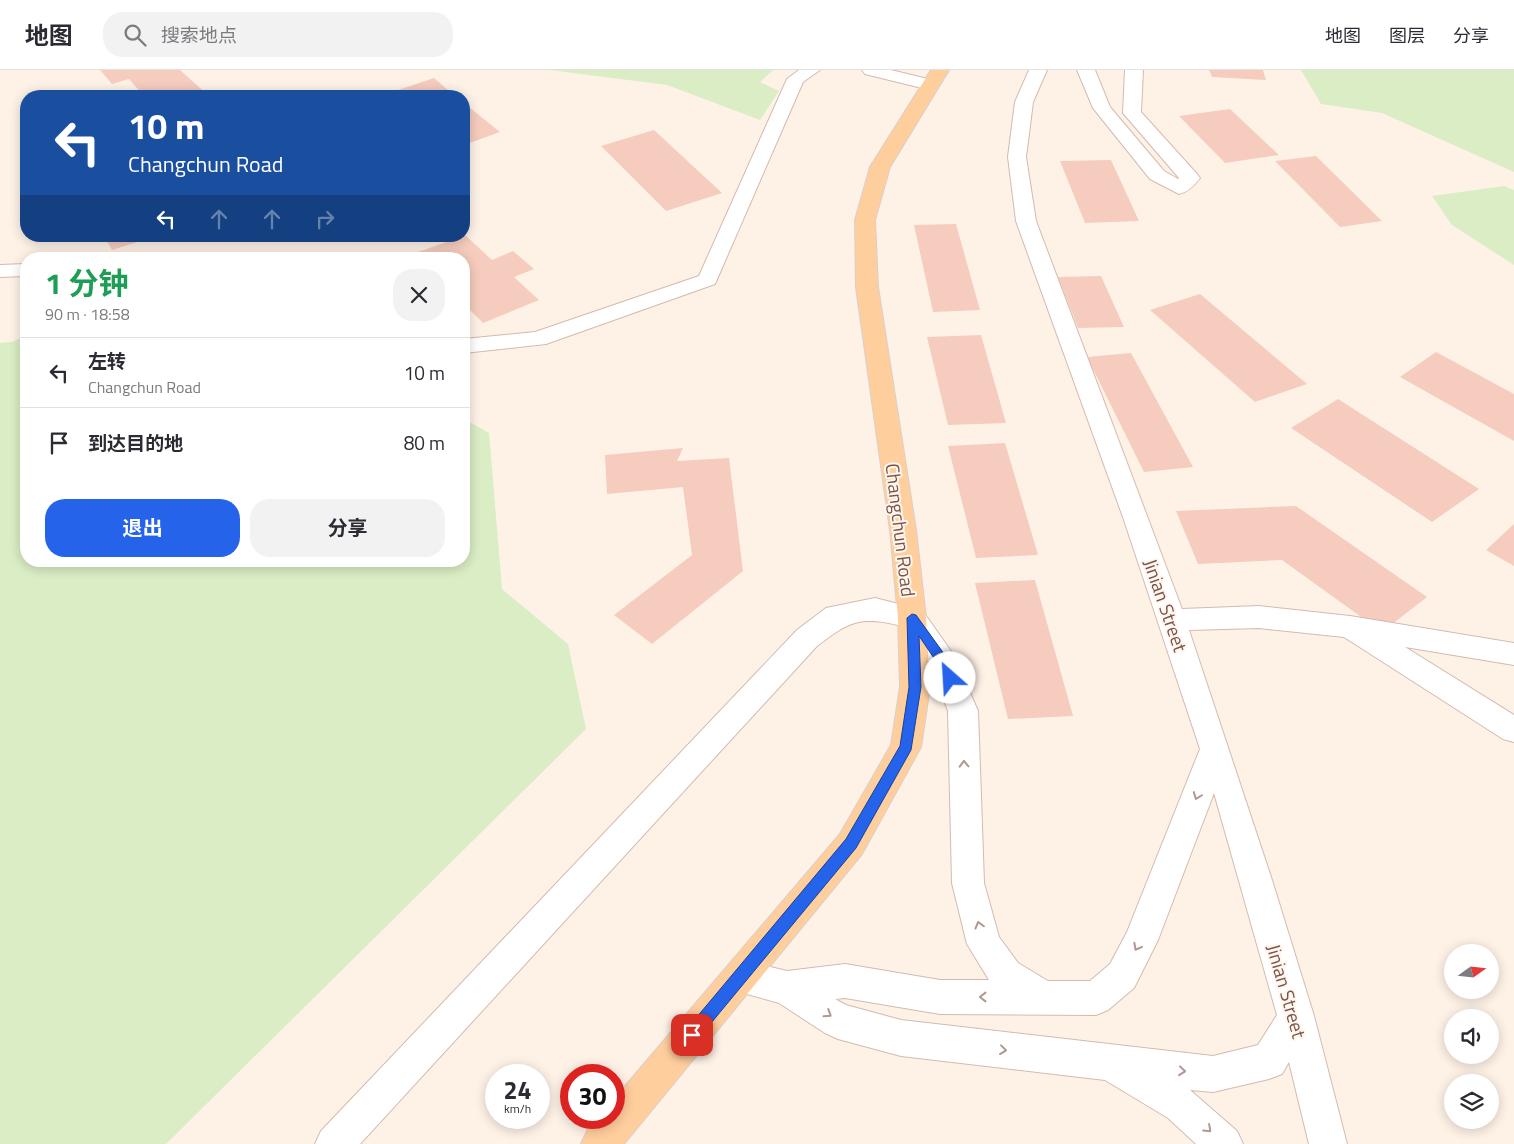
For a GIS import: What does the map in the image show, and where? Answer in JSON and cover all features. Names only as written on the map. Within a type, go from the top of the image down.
[{"type":"main road","name":"Changchun Road","points":[[600,1144],[851,844],[906,746],[915,687],[912,618],[903,530],[867,287],[865,220],[880,166],[935,77]]},
{"type":"street","points":[[470,345],[538,339],[708,280],[796,79],[811,70]]},
{"type":"street","points":[[871,70],[935,77]]},
{"type":"street","name":"Jinian Street","points":[[1038,70],[1024,102],[1017,157],[1026,222],[1172,620],[1215,750],[1296,1016],[1328,1144]]},
{"type":"street","points":[[1086,70],[1102,108],[1157,175],[1178,188],[1190,178],[1132,112],[1134,70]]},
{"type":"street","points":[[2,271],[20,270]]},
{"type":"street","points":[[334,1144],[807,638],[836,616],[875,609],[912,618],[943,662],[963,711],[968,883],[984,944],[1006,975],[1043,997]]},
{"type":"street","points":[[1172,620],[1259,617],[1350,627],[1514,654]]},
{"type":"street","points":[[1350,627],[1514,730]]},
{"type":"street","points":[[787,988],[845,981],[940,997],[1096,998],[1122,976],[1141,940],[1215,750]]},
{"type":"street","points":[[741,977],[787,988],[838,1021],[901,1038],[1213,1074],[1269,1061],[1296,1016]]},
{"type":"street","points":[[1110,1063],[1181,1105],[1224,1144]]},
{"type":"green space","points":[[550,70],[773,70],[760,82],[779,91],[760,120],[667,85]]},
{"type":"green space","points":[[1301,70],[1514,70],[1514,172],[1382,113],[1321,104]]},
{"type":"green space","points":[[1504,186],[1514,190],[1514,265],[1452,225],[1432,196]]},
{"type":"green space","points":[[20,338],[20,567],[470,567],[470,422],[489,433],[502,589],[568,644],[586,729],[166,1144],[0,1144],[0,343],[12,342]]},
{"type":"building","points":[[100,70],[180,70],[202,90],[139,90],[129,79],[112,84]]},
{"type":"building","points":[[1209,70],[1263,70],[1266,80],[1212,77]]},
{"type":"building","points":[[434,78],[448,90],[398,90]]},
{"type":"building","points":[[470,108],[500,132],[470,143]]},
{"type":"building","points":[[1230,109],[1279,155],[1225,163],[1179,116]]},
{"type":"building","points":[[654,130],[722,193],[666,211],[601,146]]},
{"type":"building","points":[[1316,156],[1382,221],[1340,227],[1275,161]]},
{"type":"building","points":[[1111,160],[1139,221],[1085,223],[1060,161]]},
{"type":"building","points":[[956,224],[980,310],[933,312],[914,225]]},
{"type":"building","points":[[470,240],[492,260],[513,251],[534,269],[514,277],[539,300],[483,323],[470,310],[470,252],[418,252],[447,242],[470,242]]},
{"type":"building","points":[[107,242],[137,242],[112,250]]},
{"type":"building","points":[[1101,276],[1124,327],[1078,328],[1058,277]]},
{"type":"building","points":[[1200,294],[1307,384],[1255,402],[1150,310]]},
{"type":"building","points":[[981,335],[1006,423],[948,425],[927,337]]},
{"type":"building","points":[[1436,352],[1514,394],[1514,441],[1400,377]]},
{"type":"building","points":[[1131,353],[1193,467],[1144,472],[1087,357]]},
{"type":"building","points":[[1338,399],[1479,489],[1432,522],[1291,428]]},
{"type":"building","points":[[1005,443],[1038,555],[976,558],[948,446]]},
{"type":"building","points":[[683,448],[677,461],[729,458],[743,571],[652,644],[614,615],[692,555],[683,487],[607,494],[605,455]]},
{"type":"building","points":[[1296,506],[1427,597],[1382,632],[1282,560],[1198,564],[1176,511]]},
{"type":"building","points":[[1514,524],[1514,566],[1486,550]]},
{"type":"building","points":[[1035,580],[1073,716],[1008,719],[975,583]]},
{"type":"route","points":[[692,1035],[851,844],[906,746],[915,687],[912,618],[943,662],[950,678]]}]
